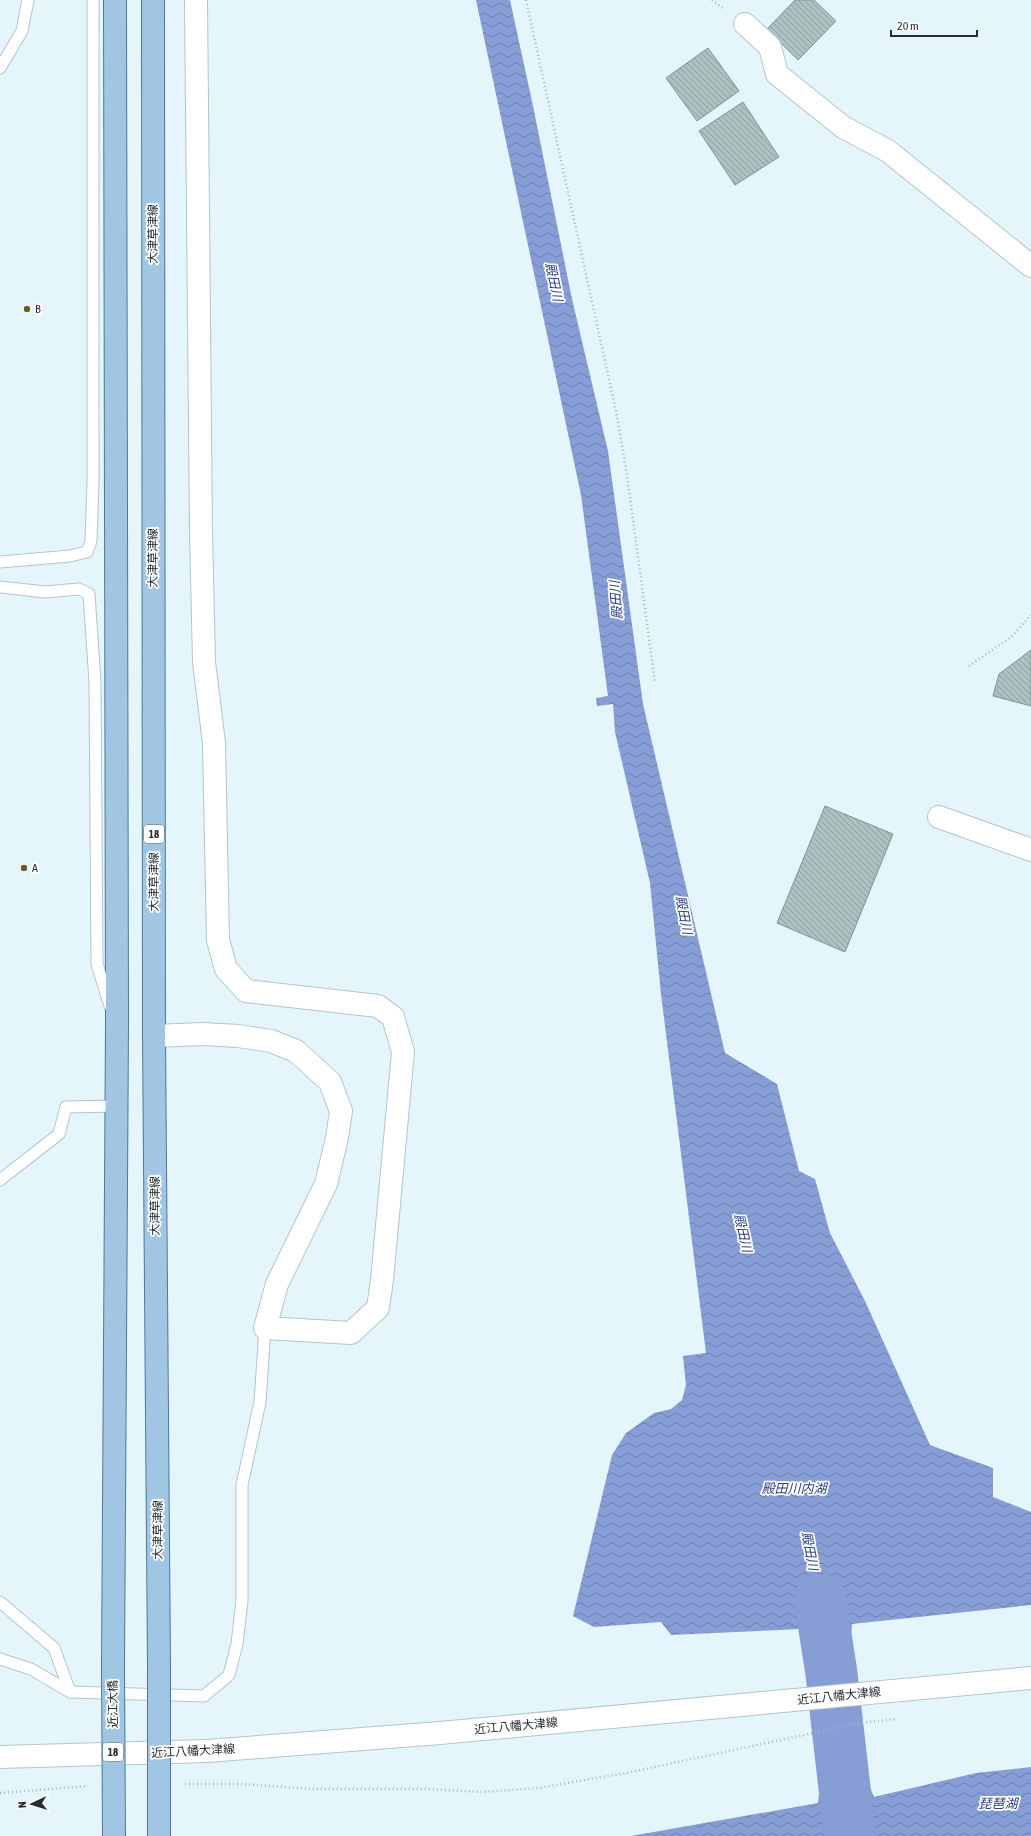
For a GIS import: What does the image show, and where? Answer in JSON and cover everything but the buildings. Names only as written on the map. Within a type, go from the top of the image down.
[{"type":"main road","name":"18","points":[[115,0],[116,1106]]},
{"type":"main road","name":"大津草津線","points":[[153,0],[154,1036],[160,1836]]},
{"type":"main road","name":"近江大橋","points":[[114,1836],[113,1668],[116,1106]]},
{"type":"street","points":[[154,1036],[203,1034],[238,1036],[271,1041],[296,1051],[330,1082],[341,1111],[337,1138],[326,1184],[277,1284],[265,1328],[351,1333],[378,1308],[383,1272],[403,1052],[393,1017],[378,1006],[246,991],[226,969],[218,940],[214,743],[204,662],[201,533],[196,0]]},
{"type":"street","points":[[745,24],[770,47],[777,74],[843,127],[888,151],[1031,266]]},
{"type":"street","points":[[939,817],[1031,850]]},
{"type":"street","name":"近江八幡大津線","points":[[0,1757],[207,1751],[440,1733],[1031,1678]]},
{"type":"lane","points":[[0,68],[22,31],[28,0]]},
{"type":"lane","points":[[0,562],[70,556],[87,552],[91,541],[93,0]]},
{"type":"lane","points":[[0,587],[45,592],[79,589],[89,594],[95,682],[96,964],[117,1026]]},
{"type":"lane","points":[[0,1180],[59,1134],[66,1107],[116,1106]]},
{"type":"lane","points":[[0,1659],[31,1668],[70,1692],[204,1696],[229,1675],[237,1644],[242,1601],[242,1485],[260,1402],[265,1328]]},
{"type":"lane","points":[[0,1602],[54,1648],[70,1692]]},
{"type":"path","points":[[526,0],[617,416],[627,475],[655,683]]},
{"type":"path","points":[[969,666],[1011,637],[1031,615]]},
{"type":"path","points":[[184,1784],[242,1784],[313,1789],[428,1789],[482,1792],[539,1788],[631,1772],[860,1723]]},
{"type":"path","points":[[0,1793],[89,1786]]},
{"type":"water","name":"殿田川内湖","points":[[476,0],[510,0],[572,299],[608,451],[643,704],[725,1053],[777,1084],[799,1171],[815,1179],[830,1233],[865,1301],[930,1445],[993,1468],[993,1497],[1031,1512],[1031,1605],[852,1624],[849,1669],[814,1672],[800,1629],[671,1635],[661,1622],[594,1627],[573,1616],[612,1455],[626,1433],[654,1413],[671,1409],[682,1400],[686,1385],[683,1356],[706,1353],[661,994],[650,883],[615,732],[613,704],[597,706],[596,698],[608,696],[581,495]]},
{"type":"water","name":"琵琶湖","points":[[860,1764],[874,1797],[976,1773],[1031,1767],[1031,1836],[631,1836],[818,1803],[822,1765]]},
{"type":"waterway","name":"殿田川","points":[[820,1600],[831,1670],[850,1836]]},
{"type":"place","name":"B","points":[[27,309]]},
{"type":"place","name":"A","points":[[24,868]]}]
